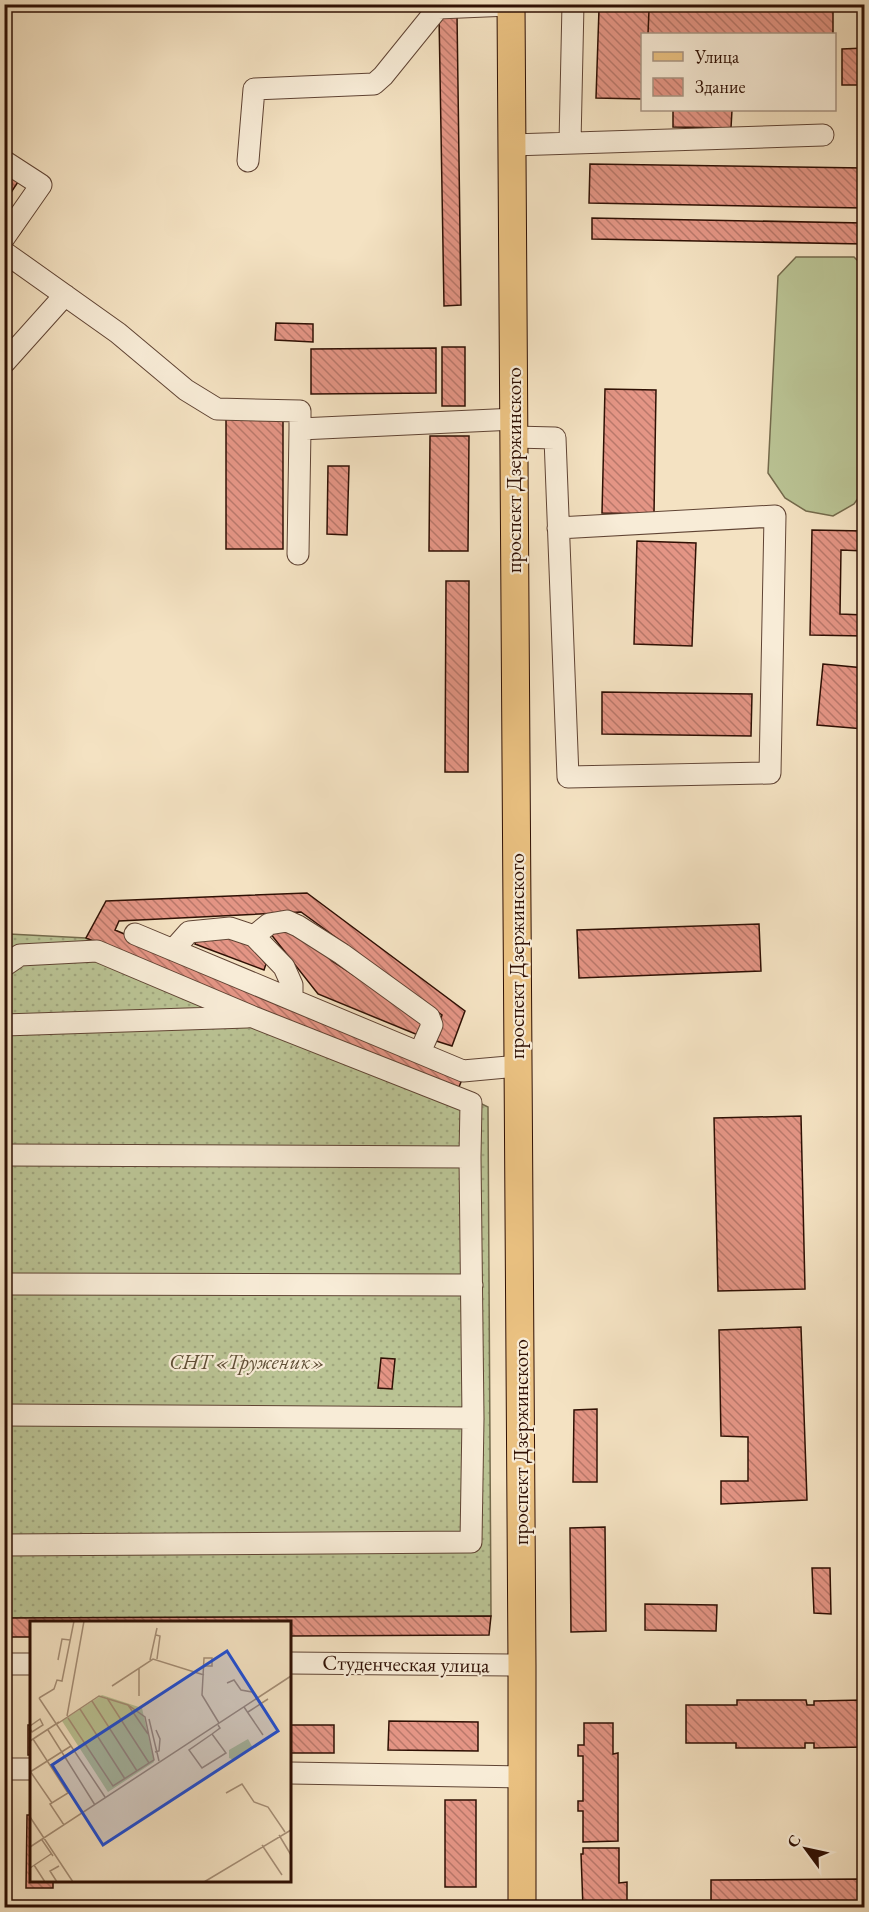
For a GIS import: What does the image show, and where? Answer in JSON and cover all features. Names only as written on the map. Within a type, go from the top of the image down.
[{"type":"main road","name":"проспект Дзержинского","points":[[511,5],[522,1908]]},
{"type":"street","points":[[570,143],[573,4]]},
{"type":"street","points":[[248,161],[254,88],[374,84],[438,8],[511,5]]},
{"type":"street","points":[[512,145],[824,135]]},
{"type":"street","points":[[4,161],[41,185],[4,238]]},
{"type":"street","points":[[4,252],[118,333],[186,390],[217,409],[300,411],[298,554]]},
{"type":"street","points":[[4,363],[65,295]]},
{"type":"street","points":[[300,429],[514,428],[555,438],[558,528],[568,777],[770,773],[775,516],[558,528]]},
{"type":"street","points":[[254,936],[269,924],[286,921],[342,954],[429,1017],[432,1025],[420,1052]]},
{"type":"street","points":[[173,950],[189,932],[230,928],[254,936],[284,967],[292,985],[292,999]]},
{"type":"street","points":[[135,934],[463,1071],[518,1066]]},
{"type":"street","points":[[4,966],[20,955],[97,951],[253,1017],[471,1103],[473,1418],[471,1542],[4,1545]]},
{"type":"street","points":[[4,1025],[253,1017]]},
{"type":"street","points":[[4,1155],[470,1157]]},
{"type":"street","points":[[4,1284],[472,1286]]},
{"type":"street","points":[[4,1414],[473,1418]]},
{"type":"street","name":"Студенческая улица","points":[[291,1663],[522,1665]]},
{"type":"street","points":[[4,1664],[30,1664]]},
{"type":"street","points":[[4,1769],[30,1769]]},
{"type":"street","points":[[291,1773],[521,1777]]},
{"type":"green space","points":[[796,257],[854,257],[864,267],[864,490],[854,504],[833,516],[806,511],[785,498],[768,473],[778,276]]},
{"type":"green space","name":"СНТ «Труженик»","points":[[9,934],[86,938],[457,1092],[488,1107],[491,1616],[5,1618],[5,938]]},
{"type":"building","points":[[637,4],[833,4],[833,33],[648,33],[649,10],[637,10]]},
{"type":"building","points":[[599,9],[649,10],[648,33],[641,33],[641,99],[596,98]]},
{"type":"building","points":[[457,14],[461,305],[444,306],[439,15]]},
{"type":"building","points":[[864,48],[864,85],[842,85],[842,49]]},
{"type":"building","points":[[673,111],[732,111],[731,128],[673,127]]},
{"type":"building","points":[[590,164],[864,168],[864,208],[589,203]]},
{"type":"building","points":[[4,169],[20,179],[4,203]]},
{"type":"building","points":[[592,218],[864,223],[864,244],[592,239]]},
{"type":"building","points":[[276,323],[313,324],[313,342],[275,340]]},
{"type":"building","points":[[442,347],[465,347],[465,406],[442,406]]},
{"type":"building","points":[[436,348],[436,393],[311,394],[311,349]]},
{"type":"building","points":[[605,389],[656,390],[654,514],[602,513]]},
{"type":"building","points":[[226,418],[283,418],[283,549],[226,549]]},
{"type":"building","points":[[430,436],[469,436],[468,551],[429,551]]},
{"type":"building","points":[[328,466],[349,466],[347,535],[327,534]]},
{"type":"building","points":[[812,530],[864,531],[864,551],[841,550],[840,614],[864,615],[864,636],[810,635]]},
{"type":"building","points":[[637,541],[696,543],[692,646],[634,644]]},
{"type":"building","points":[[446,581],[469,581],[468,772],[445,772]]},
{"type":"building","points":[[823,664],[864,668],[864,729],[817,725]]},
{"type":"building","points":[[602,692],[752,694],[751,736],[602,734]]},
{"type":"building","points":[[307,893],[465,1011],[452,1046],[433,1040],[442,1015],[301,912],[119,921],[115,930],[463,1077],[457,1092],[86,938],[106,901]]},
{"type":"building","points":[[759,924],[761,971],[579,978],[577,930]]},
{"type":"building","points":[[277,925],[304,933],[332,961],[423,1021],[418,1035],[318,994],[270,933]]},
{"type":"building","points":[[238,931],[266,964],[264,970],[195,944],[198,934]]},
{"type":"building","points":[[801,1116],[805,1289],[718,1291],[714,1118]]},
{"type":"building","points":[[801,1327],[807,1500],[721,1504],[721,1481],[748,1481],[748,1437],[721,1436],[719,1330]]},
{"type":"building","points":[[381,1358],[395,1359],[392,1389],[378,1388]]},
{"type":"building","points":[[597,1409],[597,1482],[573,1482],[574,1410]]},
{"type":"building","points":[[605,1527],[606,1631],[571,1632],[570,1528]]},
{"type":"building","points":[[812,1568],[830,1568],[831,1614],[814,1613]]},
{"type":"building","points":[[645,1604],[717,1605],[716,1631],[645,1630]]},
{"type":"building","points":[[491,1616],[489,1635],[291,1636],[291,1621],[30,1621],[30,1637],[4,1637],[4,1618]]},
{"type":"building","points":[[737,1700],[806,1700],[807,1705],[814,1705],[814,1701],[864,1700],[864,1747],[814,1748],[814,1743],[805,1743],[805,1748],[736,1748],[736,1743],[686,1743],[686,1705],[737,1705]]},
{"type":"building","points":[[389,1721],[478,1722],[478,1751],[388,1750]]},
{"type":"building","points":[[584,1723],[613,1723],[613,1754],[618,1753],[618,1841],[583,1842],[583,1811],[578,1811],[578,1801],[583,1801],[583,1756],[578,1756],[578,1745],[584,1745]]},
{"type":"building","points":[[28,1725],[30,1725],[30,1755],[28,1755]]},
{"type":"building","points":[[291,1725],[334,1725],[334,1753],[291,1753]]},
{"type":"building","points":[[445,1800],[476,1800],[476,1887],[445,1887]]},
{"type":"building","points":[[27,1815],[30,1815],[30,1882],[53,1882],[53,1888],[26,1888]]},
{"type":"building","points":[[583,1848],[619,1848],[619,1883],[627,1882],[627,1902],[621,1902],[621,1908],[583,1908],[581,1854],[583,1854]]},
{"type":"building","points":[[859,1879],[859,1908],[711,1908],[711,1880]]}]
